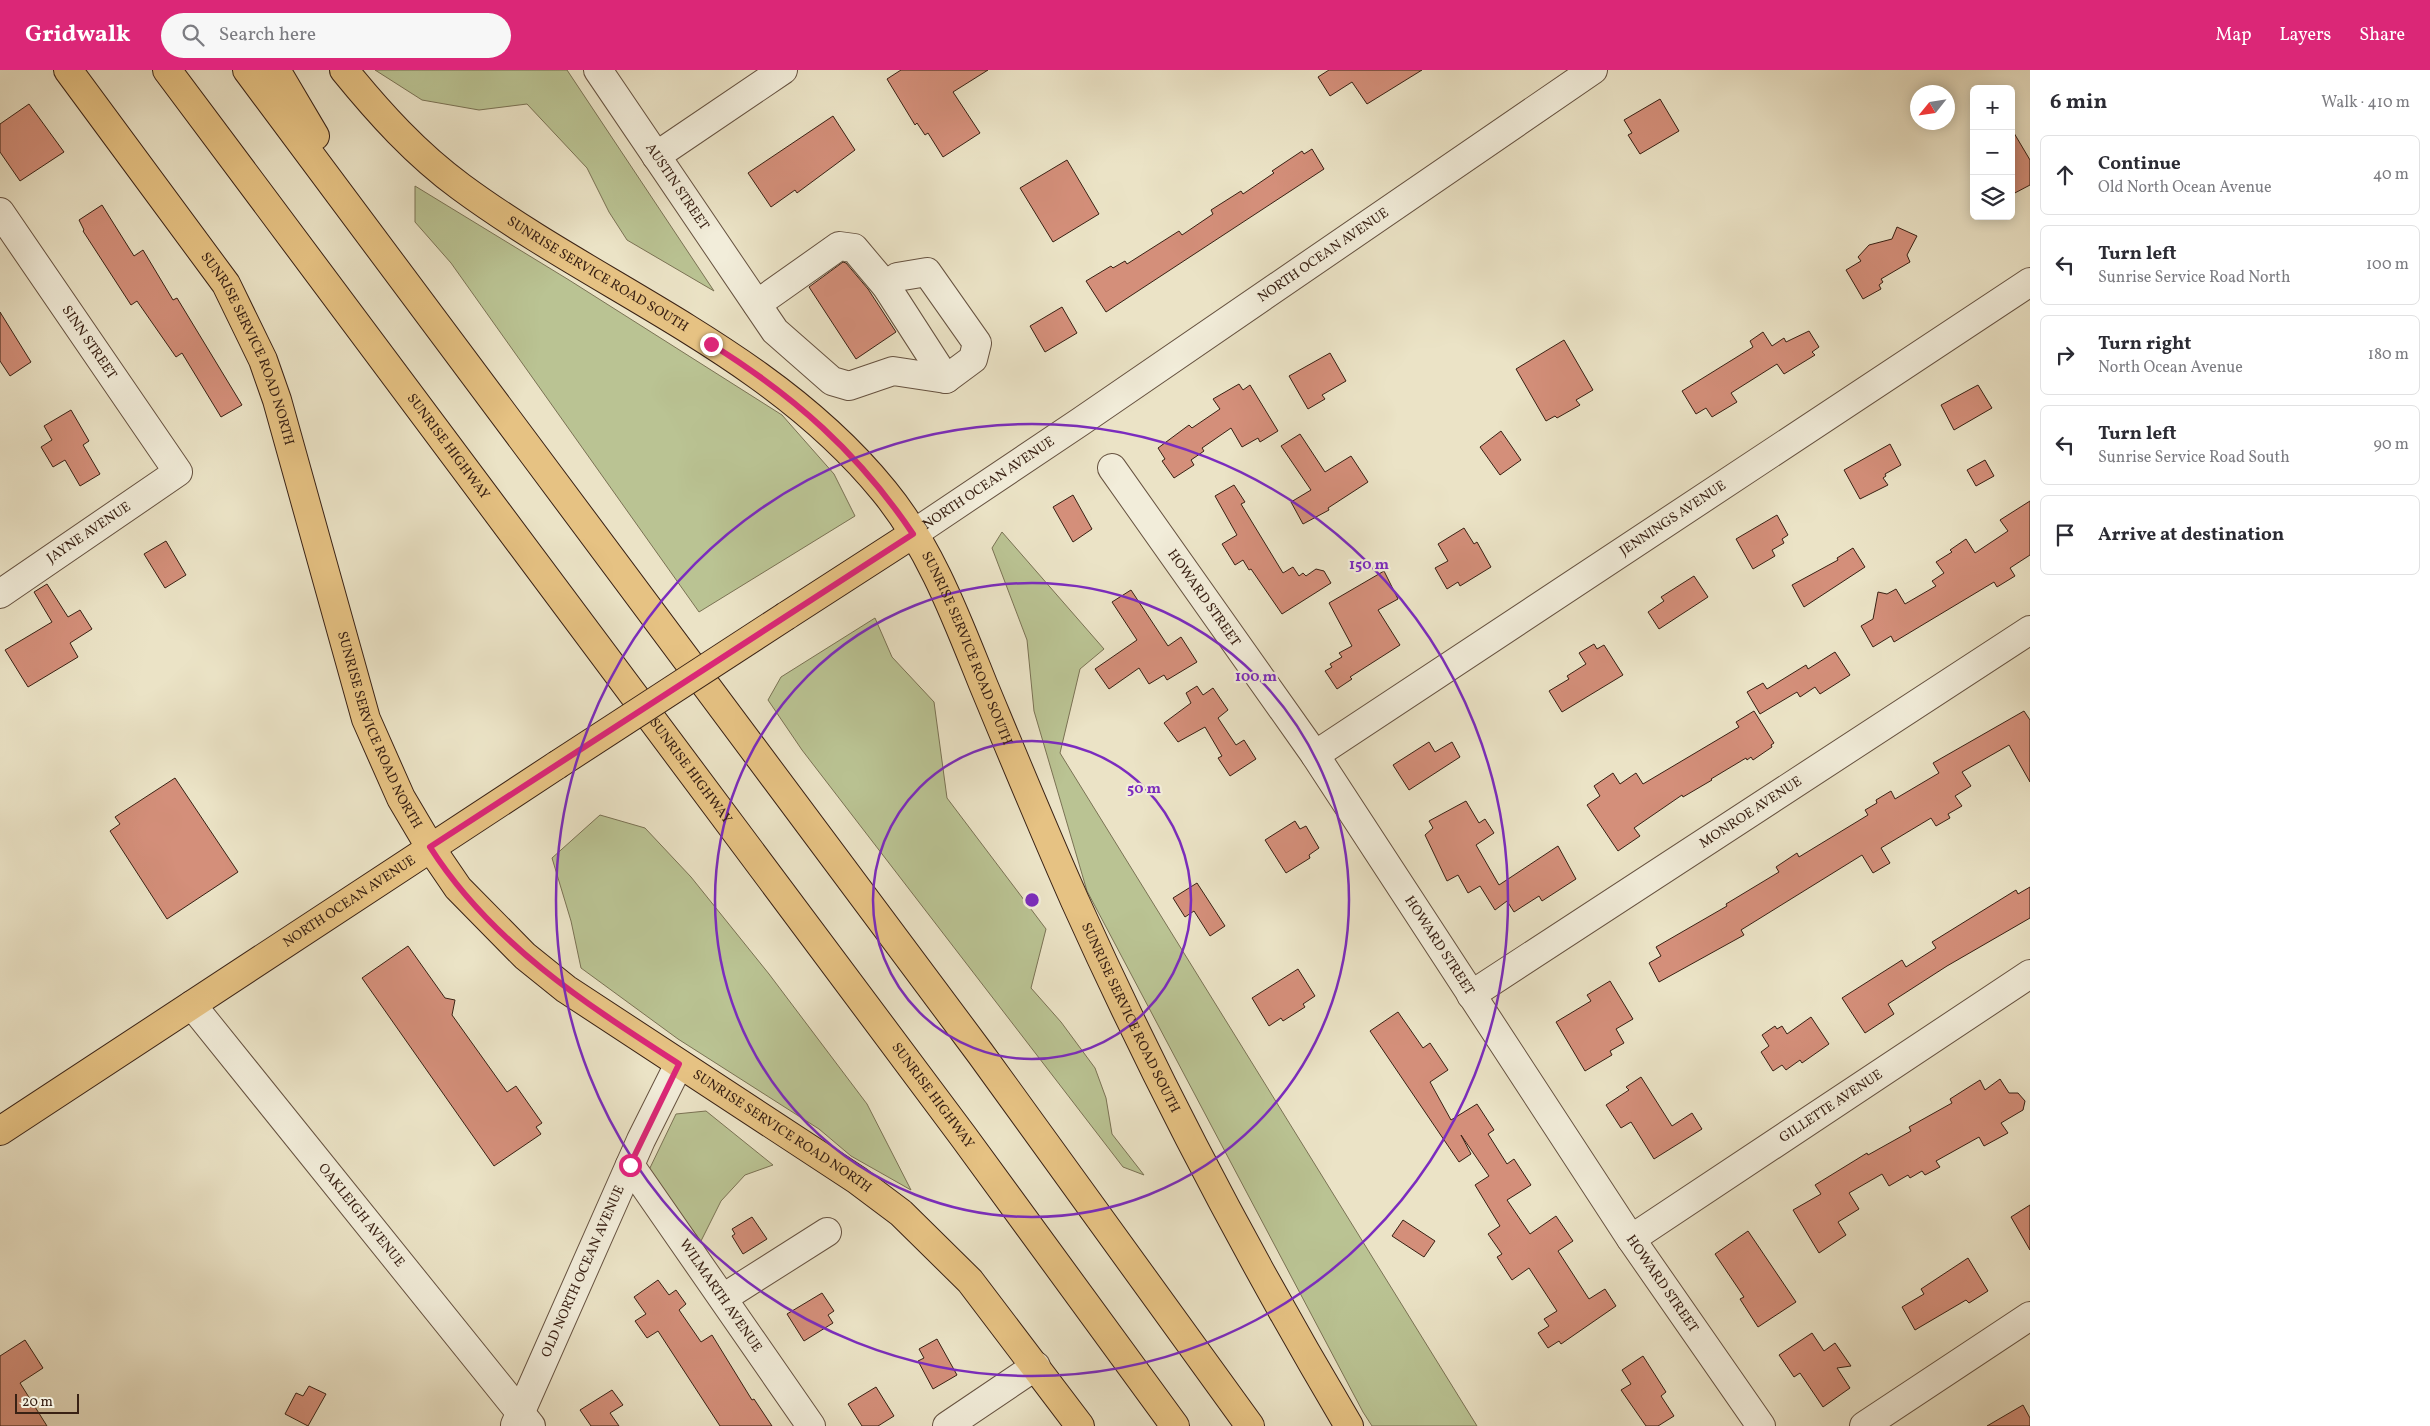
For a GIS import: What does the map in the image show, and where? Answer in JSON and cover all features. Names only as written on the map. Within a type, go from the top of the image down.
[{"type":"main road","name":"SUNRISE SERVICE ROAD NORTH","points":[[68,70],[204,252],[226,284],[244,320],[263,360],[277,400],[366,719],[401,798],[430,847],[458,888],[525,956],[566,989],[850,1174],[901,1213],[970,1281],[1080,1426]]},
{"type":"main road","name":"SUNRISE HIGHWAY","points":[[167,70],[951,1120],[1175,1426]]},
{"type":"main road","points":[[247,70],[986,1060],[1250,1426]]},
{"type":"main road","points":[[276,70],[385,256]]},
{"type":"main road","name":"SUNRISE SERVICE ROAD SOUTH","points":[[344,70],[397,130],[458,185],[524,230],[733,358],[781,391],[813,418],[867,471],[888,496],[937,574],[1075,902],[1151,1062],[1225,1207],[1278,1304],[1349,1426]]},
{"type":"main road","name":"NORTH OCEAN AVENUE","points":[[0,1131],[430,847],[913,534]]},
{"type":"street","name":"AUSTIN STREET","points":[[598,70],[775,331],[832,381],[848,386],[893,371],[946,378]]},
{"type":"street","points":[[656,156],[783,70]]},
{"type":"street","name":"NORTH OCEAN AVENUE","points":[[913,534],[1080,422],[1593,70]]},
{"type":"street","name":"SINN STREET","points":[[0,212],[178,472]]},
{"type":"street","points":[[757,304],[839,246],[854,248],[886,286],[946,378],[973,359],[977,343],[927,272],[897,277],[886,286]]},
{"type":"street","name":"JENNINGS AVENUE","points":[[1315,756],[2030,282]]},
{"type":"street","name":"HOWARD STREET","points":[[1112,468],[1315,756],[1631,1239],[1761,1426]]},
{"type":"street","name":"JAYNE AVENUE","points":[[0,594],[178,472]]},
{"type":"street","name":"MONROE AVENUE","points":[[1472,995],[2030,630]]},
{"type":"street","name":"GILLETTE AVENUE","points":[[1631,1239],[2030,974]]},
{"type":"street","name":"OAKLEIGH AVENUE","points":[[192,1005],[522,1421]]},
{"type":"street","name":"OLD NORTH OCEAN AVENUE","points":[[522,1421],[630,1165],[679,1064]]},
{"type":"street","name":"WILMARTH AVENUE","points":[[630,1165],[811,1426]]},
{"type":"street","points":[[723,1298],[827,1232]]},
{"type":"street","points":[[1864,1426],[2030,1316]]},
{"type":"street","points":[[947,1426],[1036,1366]]},
{"type":"green space","points":[[375,70],[567,70],[714,291],[627,240],[609,212],[587,168],[527,104],[479,110],[422,100]]},
{"type":"green space","points":[[415,186],[569,280],[782,415],[834,474],[855,516],[699,612],[451,263],[415,222]]},
{"type":"green space","points":[[1002,532],[1104,649],[1080,669],[1060,753],[1477,1426],[1372,1426],[1363,1412],[1087,891],[1034,711],[1027,640],[992,548]]},
{"type":"green space","points":[[875,618],[892,657],[934,702],[947,798],[1046,929],[1031,988],[1061,1022],[1095,1068],[1106,1098],[1112,1134],[1144,1175],[1123,1167],[802,750],[768,700],[781,677]]},
{"type":"green space","points":[[600,815],[645,828],[691,877],[769,974],[867,1104],[911,1190],[851,1156],[819,1129],[678,1039],[581,968],[571,921],[552,858]]},
{"type":"green space","points":[[706,1111],[773,1165],[745,1175],[721,1201],[701,1241],[648,1172],[676,1114]]},
{"type":"building","points":[[901,70],[988,70],[953,92],[980,133],[943,157],[928,133],[925,135],[917,123],[915,125],[887,79]]},
{"type":"building","points":[[1329,70],[1422,70],[1367,104],[1352,82],[1330,96],[1318,77]]},
{"type":"building","points":[[1660,99],[1679,131],[1640,154],[1628,135],[1632,133],[1624,120]]},
{"type":"building","points":[[29,104],[64,152],[20,181],[0,152],[0,124]]},
{"type":"building","points":[[833,116],[855,150],[797,193],[795,190],[771,207],[748,173]]},
{"type":"building","points":[[2015,135],[2030,160],[2030,185],[2015,193]]},
{"type":"building","points":[[1312,149],[1324,169],[1106,312],[1086,281],[1111,266],[1113,268],[1125,261],[1127,264],[1179,231],[1182,235],[1213,214],[1211,210],[1241,191],[1243,194],[1274,173],[1272,171],[1302,151],[1304,154]]},
{"type":"building","points":[[1067,160],[1099,214],[1053,242],[1020,188]]},
{"type":"building","points":[[102,205],[134,256],[143,250],[173,300],[177,298],[242,405],[221,417],[182,353],[176,357],[137,301],[131,305],[83,231],[79,220]]},
{"type":"building","points":[[1897,227],[1917,236],[1907,255],[1910,262],[1881,279],[1883,282],[1879,285],[1881,289],[1863,299],[1846,270],[1861,261],[1858,257],[1869,245],[1892,239]]},
{"type":"building","points":[[843,262],[846,263],[868,289],[896,332],[856,359],[809,287]]},
{"type":"building","points":[[1062,307],[1077,333],[1045,352],[1030,326]]},
{"type":"building","points":[[0,312],[31,362],[10,376],[0,361]]},
{"type":"building","points":[[1809,331],[1819,347],[1812,352],[1815,355],[1784,374],[1777,364],[1731,393],[1737,402],[1712,417],[1706,408],[1696,414],[1682,391],[1753,347],[1750,341],[1763,332],[1772,346],[1784,338],[1786,342]]},
{"type":"building","points":[[1564,340],[1593,390],[1576,400],[1580,405],[1557,418],[1555,416],[1546,421],[1516,369]]},
{"type":"building","points":[[1330,353],[1346,381],[1322,395],[1325,399],[1308,409],[1289,376]]},
{"type":"building","points":[[1239,384],[1243,390],[1250,385],[1278,431],[1260,442],[1258,438],[1242,447],[1231,428],[1202,448],[1204,451],[1191,460],[1194,465],[1174,478],[1162,461],[1165,459],[1158,448],[1189,425],[1192,428],[1220,409],[1213,399]]},
{"type":"building","points":[[1978,385],[1992,408],[1954,430],[1941,405]]},
{"type":"building","points":[[71,410],[89,441],[83,445],[100,474],[80,486],[65,460],[53,467],[41,447],[52,440],[44,426]]},
{"type":"building","points":[[1501,431],[1521,460],[1500,475],[1480,447]]},
{"type":"building","points":[[1300,434],[1325,472],[1351,456],[1368,482],[1328,508],[1329,510],[1303,524],[1291,502],[1311,490],[1281,446]]},
{"type":"building","points":[[1890,444],[1901,465],[1885,474],[1886,476],[1883,478],[1888,485],[1860,499],[1844,470]]},
{"type":"building","points":[[1985,460],[1994,476],[1976,486],[1967,470]]},
{"type":"building","points":[[1234,485],[1245,502],[1241,504],[1283,573],[1293,567],[1299,576],[1303,573],[1306,576],[1316,569],[1324,571],[1331,583],[1282,614],[1251,569],[1249,570],[1243,560],[1235,565],[1222,544],[1237,535],[1215,496]]},
{"type":"building","points":[[1073,495],[1092,529],[1073,542],[1053,507]]},
{"type":"building","points":[[2030,501],[2030,555],[2010,568],[2015,576],[1997,587],[1994,582],[1894,642],[1891,636],[1873,647],[1861,626],[1873,619],[1878,592],[1887,594],[1896,589],[1905,604],[1936,586],[1932,581],[1944,573],[1936,562],[1952,552],[1950,550],[1966,539],[1975,553],[2008,531],[2000,520]]},
{"type":"building","points":[[1777,515],[1788,535],[1782,539],[1784,543],[1772,550],[1775,556],[1753,569],[1736,539]]},
{"type":"building","points":[[1464,528],[1474,544],[1477,542],[1491,567],[1460,586],[1458,582],[1447,589],[1435,568],[1448,561],[1438,544]]},
{"type":"building","points":[[166,541],[186,575],[165,588],[144,554]]},
{"type":"building","points":[[1853,548],[1865,567],[1804,607],[1792,585],[1838,560],[1837,558]]},
{"type":"building","points":[[1384,571],[1398,599],[1378,610],[1400,645],[1350,677],[1352,679],[1337,689],[1325,671],[1332,667],[1330,664],[1342,657],[1339,653],[1352,646],[1329,603]]},
{"type":"building","points":[[1694,576],[1708,597],[1659,629],[1648,612],[1664,601],[1661,597]]},
{"type":"building","points":[[47,584],[68,617],[80,610],[92,629],[70,643],[78,657],[28,687],[5,650],[52,622],[34,592]]},
{"type":"building","points":[[1131,590],[1168,646],[1181,637],[1197,662],[1167,680],[1164,675],[1149,684],[1139,668],[1109,689],[1095,669],[1137,640],[1112,602]]},
{"type":"building","points":[[1594,644],[1597,649],[1604,645],[1623,675],[1562,712],[1549,691],[1569,679],[1567,676],[1586,664],[1579,653]]},
{"type":"building","points":[[1835,652],[1850,675],[1820,694],[1815,687],[1800,697],[1797,692],[1760,714],[1747,692],[1763,683],[1767,689],[1806,665],[1808,669]]},
{"type":"building","points":[[1197,686],[1203,695],[1213,688],[1228,710],[1218,718],[1236,745],[1244,740],[1256,759],[1230,776],[1218,758],[1222,756],[1205,727],[1178,742],[1164,723],[1191,703],[1186,693]]},
{"type":"building","points":[[1754,711],[1774,743],[1771,745],[1772,747],[1753,760],[1751,757],[1747,760],[1746,758],[1683,797],[1682,795],[1634,828],[1640,836],[1618,851],[1587,805],[1600,796],[1594,786],[1613,773],[1620,784],[1636,773],[1643,784],[1739,727],[1736,722]]},
{"type":"building","points":[[2024,711],[2030,720],[2030,782],[2009,745],[1962,772],[1971,786],[1955,796],[1962,806],[1948,814],[1950,818],[1936,826],[1931,818],[1881,848],[1890,863],[1873,873],[1862,855],[1741,930],[1744,935],[1659,982],[1649,963],[1661,956],[1656,947],[1727,906],[1726,904],[1779,872],[1776,867],[1797,853],[1799,857],[1868,815],[1865,810],[1877,803],[1876,800],[1891,791],[1895,799],[1939,773],[1933,763]]},
{"type":"building","points":[[1429,742],[1435,752],[1452,742],[1460,757],[1409,790],[1393,765]]},
{"type":"building","points":[[175,778],[238,872],[167,919],[110,831],[120,824],[115,817]]},
{"type":"building","points":[[1466,801],[1479,823],[1485,819],[1494,833],[1476,845],[1499,885],[1558,846],[1576,879],[1542,901],[1539,896],[1514,912],[1507,901],[1495,910],[1480,886],[1468,893],[1458,875],[1447,881],[1425,835],[1433,828],[1429,821]]},
{"type":"building","points":[[1295,821],[1300,829],[1306,826],[1319,848],[1309,855],[1310,858],[1286,873],[1265,840]]},
{"type":"building","points":[[1197,883],[1225,926],[1210,936],[1194,911],[1185,917],[1173,898]]},
{"type":"building","points":[[2030,887],[2030,918],[1947,966],[1888,1004],[1894,1014],[1865,1033],[1842,998],[1902,960],[1906,967],[1936,948],[1932,942],[2016,890],[2018,894]]},
{"type":"building","points":[[408,946],[445,998],[455,1000],[452,1015],[507,1092],[516,1086],[542,1123],[536,1127],[541,1134],[494,1166],[362,978]]},
{"type":"building","points":[[1298,969],[1315,996],[1303,1004],[1305,1007],[1283,1021],[1281,1018],[1269,1026],[1252,998]]},
{"type":"building","points":[[1610,981],[1633,1019],[1616,1029],[1624,1043],[1610,1051],[1612,1055],[1585,1071],[1556,1022],[1591,1001],[1587,995]]},
{"type":"building","points":[[1398,1012],[1423,1048],[1430,1043],[1448,1070],[1430,1082],[1451,1120],[1477,1104],[1494,1130],[1488,1134],[1507,1164],[1514,1159],[1531,1185],[1507,1200],[1530,1234],[1556,1216],[1573,1241],[1558,1251],[1589,1299],[1605,1289],[1616,1306],[1561,1344],[1559,1341],[1548,1348],[1538,1333],[1549,1326],[1544,1319],[1557,1311],[1529,1268],[1512,1280],[1497,1257],[1502,1254],[1488,1234],[1500,1226],[1475,1185],[1489,1176],[1461,1135],[1471,1154],[1459,1162],[1370,1031]]},
{"type":"building","points":[[1811,1017],[1829,1044],[1802,1063],[1800,1060],[1786,1070],[1782,1065],[1773,1071],[1761,1052],[1769,1046],[1762,1035],[1775,1026],[1777,1029],[1782,1026],[1787,1034]]},
{"type":"building","points":[[1641,1077],[1672,1126],[1692,1113],[1702,1129],[1654,1159],[1631,1122],[1621,1128],[1606,1105],[1629,1090],[1626,1087]]},
{"type":"building","points":[[2000,1079],[2009,1093],[2018,1093],[2025,1101],[2023,1110],[2001,1123],[2008,1133],[1984,1146],[1979,1137],[1936,1161],[1940,1167],[1925,1175],[1922,1171],[1910,1178],[1908,1175],[1889,1186],[1882,1174],[1849,1193],[1859,1209],[1838,1222],[1846,1235],[1819,1253],[1793,1210],[1821,1194],[1815,1185],[1867,1153],[1868,1155],[1911,1131],[1909,1127],[1952,1103],[1950,1099],[1980,1080],[1985,1090]]},
{"type":"building","points":[[2030,1205],[2030,1250],[2011,1217]]},
{"type":"building","points":[[752,1217],[767,1239],[743,1254],[732,1236],[735,1234],[732,1229]]},
{"type":"building","points":[[1403,1220],[1435,1241],[1424,1257],[1392,1236]]},
{"type":"building","points":[[1748,1231],[1796,1302],[1758,1327],[1740,1299],[1744,1297],[1715,1254]]},
{"type":"building","points":[[1968,1258],[1988,1291],[1969,1303],[1966,1300],[1915,1330],[1902,1307],[1924,1294],[1921,1289]]},
{"type":"building","points":[[658,1280],[669,1295],[676,1290],[686,1304],[679,1310],[701,1342],[712,1335],[752,1400],[754,1399],[772,1426],[720,1426],[658,1331],[647,1338],[635,1321],[646,1314],[634,1297]]},
{"type":"building","points":[[822,1293],[834,1311],[828,1315],[833,1323],[804,1341],[787,1314]]},
{"type":"building","points":[[1812,1333],[1824,1351],[1835,1343],[1851,1366],[1837,1368],[1850,1388],[1823,1407],[1800,1373],[1794,1377],[1779,1355]]},
{"type":"building","points":[[937,1339],[957,1375],[933,1389],[918,1361],[924,1358],[919,1349]]},
{"type":"building","points":[[25,1340],[43,1368],[20,1383],[47,1426],[0,1426],[0,1356]]},
{"type":"building","points":[[1643,1356],[1666,1392],[1661,1396],[1674,1416],[1658,1426],[1646,1426],[1621,1390],[1631,1384],[1622,1370]]},
{"type":"building","points":[[309,1386],[326,1394],[308,1426],[285,1414],[296,1393],[303,1396]]},
{"type":"building","points":[[876,1387],[894,1416],[878,1426],[862,1426],[848,1404]]},
{"type":"building","points":[[612,1390],[623,1405],[610,1413],[619,1426],[591,1426],[580,1410]]},
{"type":"building","points":[[2023,1405],[2030,1418],[2030,1426],[1987,1426]]},
{"type":"route","points":[[630,1165],[679,1064],[566,989],[525,956],[458,888],[430,847],[913,534],[888,496],[844,447],[781,391],[748,367],[711,344]]}]
